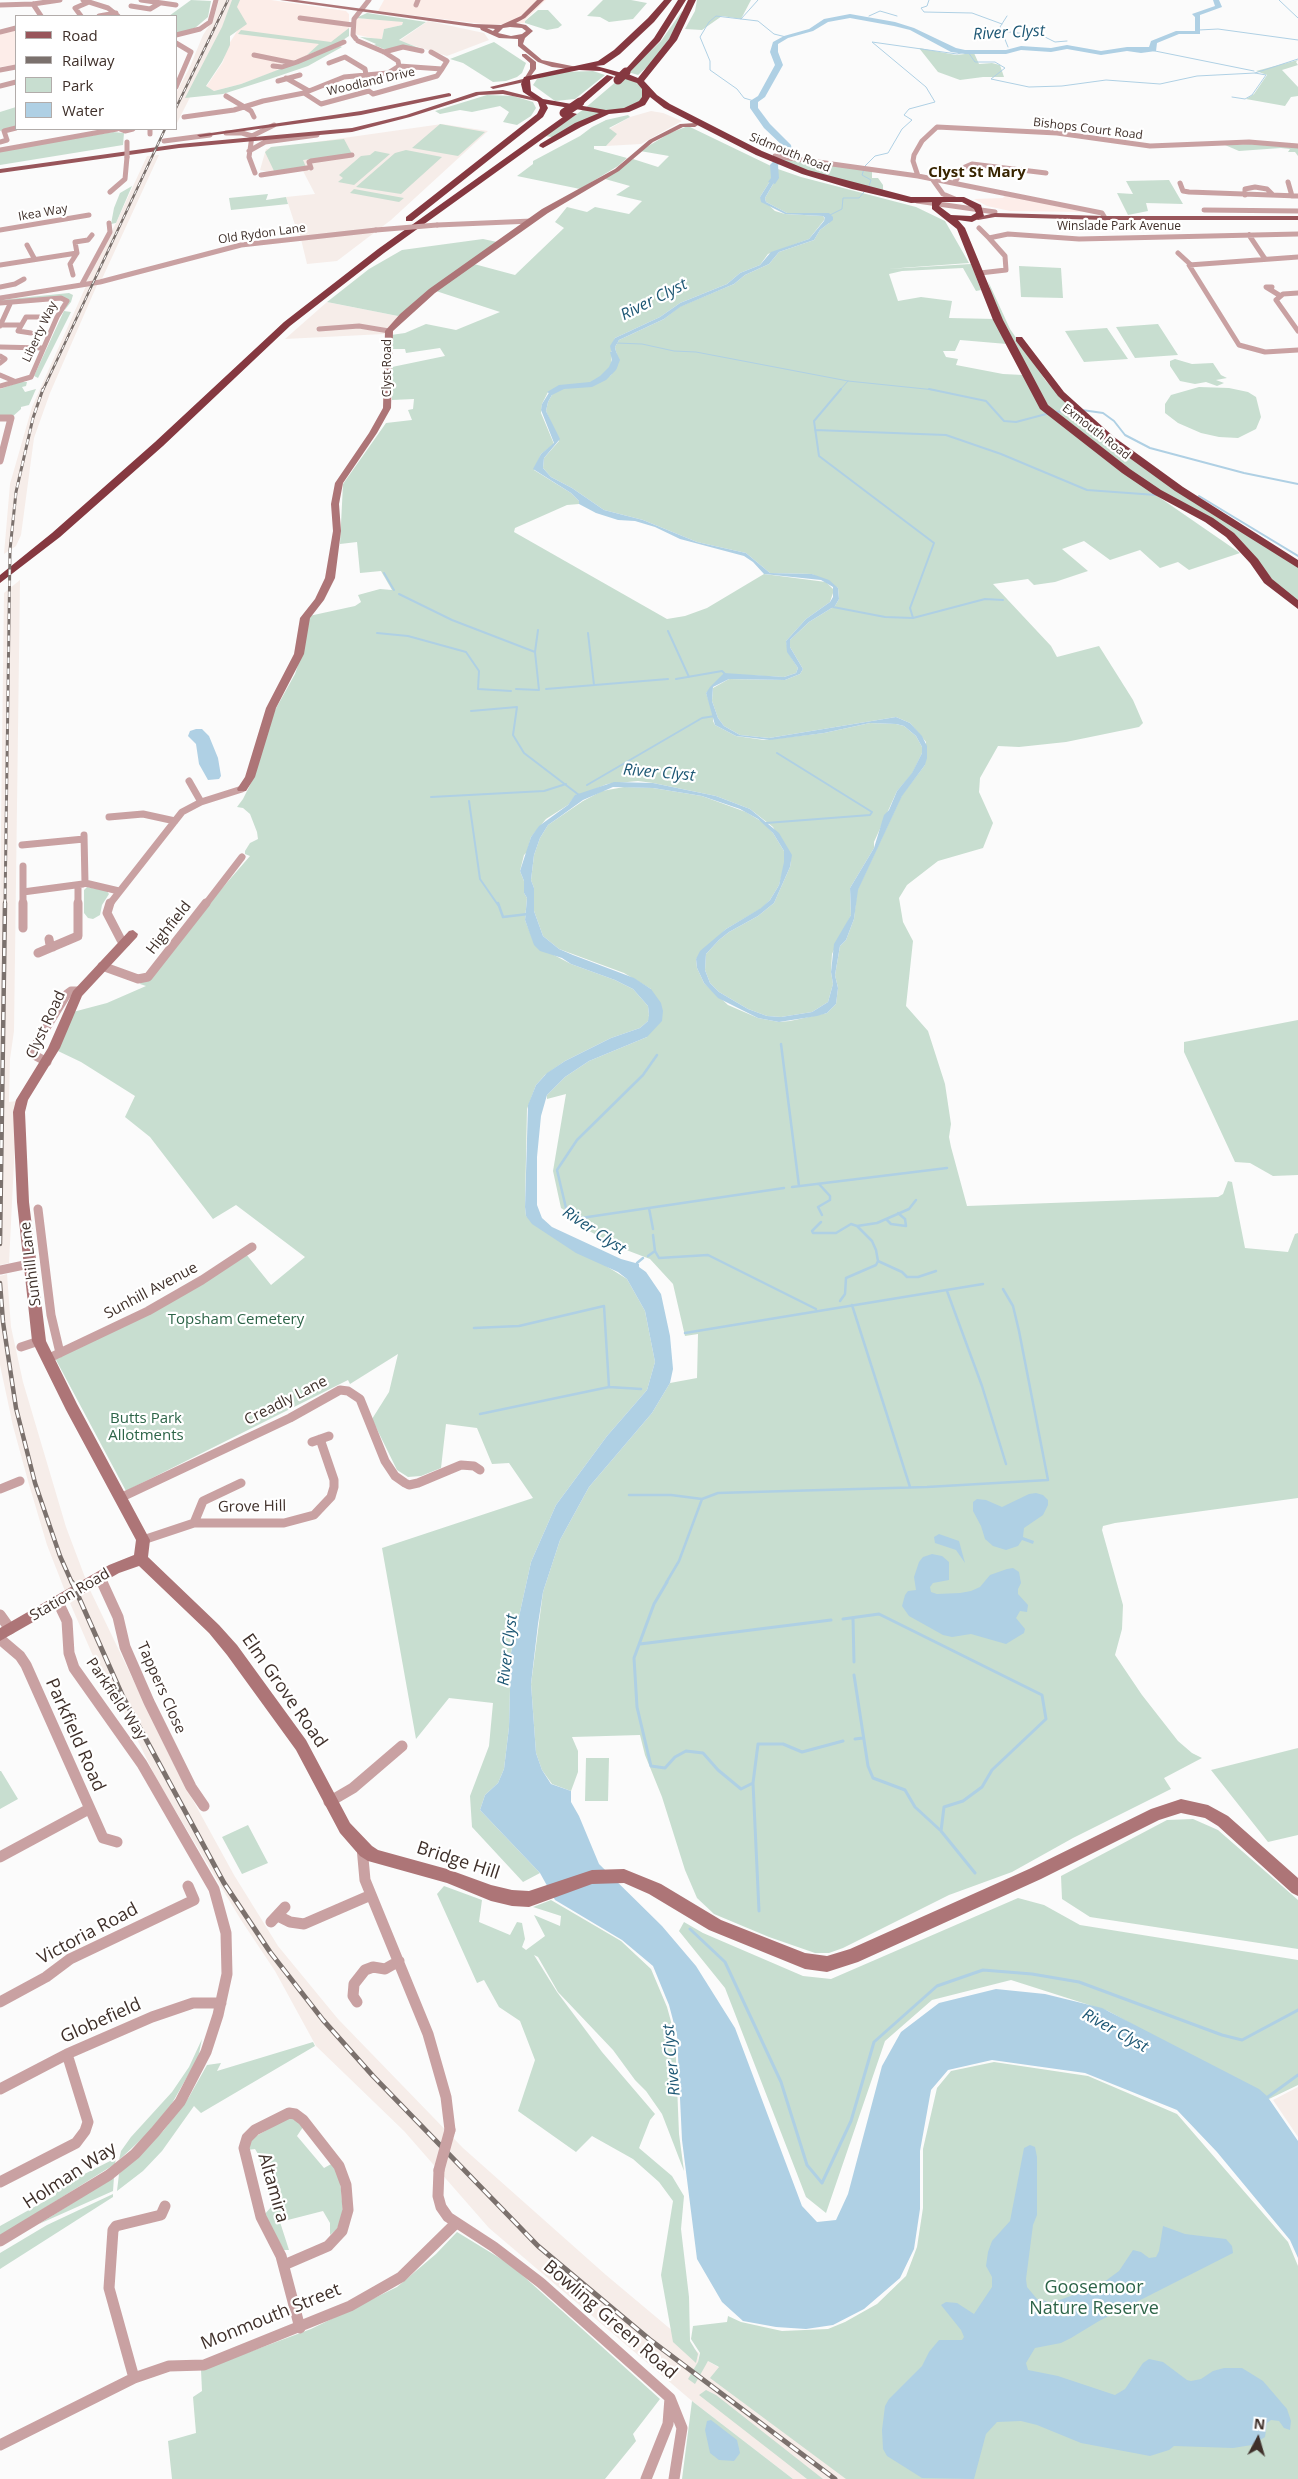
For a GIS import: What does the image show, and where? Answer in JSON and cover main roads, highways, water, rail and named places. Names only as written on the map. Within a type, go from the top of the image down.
[{"type":"highway","points":[[395,232],[540,115],[544,108],[539,100],[525,87],[527,79],[549,72],[579,68],[609,59],[651,20],[668,0]]},
{"type":"highway","points":[[622,71],[648,39],[674,0]]},
{"type":"highway","points":[[0,580],[56,535],[160,444],[287,324],[352,272],[614,79],[657,39],[682,0]]},
{"type":"highway","points":[[579,68],[609,71],[640,81],[673,40],[692,0]]},
{"type":"highway","points":[[552,65],[593,63],[609,59]]},
{"type":"highway","name":"Sidmouth Road","points":[[640,81],[659,101],[771,158]]},
{"type":"highway","points":[[634,108],[645,100],[646,89]]},
{"type":"highway","points":[[539,100],[584,109],[614,112]]},
{"type":"highway","name":"Sidmouth Road","points":[[614,112],[634,108],[666,110],[684,123],[695,125],[771,158],[854,188],[922,205],[946,215]]},
{"type":"highway","points":[[406,232],[438,214],[499,172],[578,125],[595,117],[614,112]]},
{"type":"highway","points":[[0,569],[46,533],[149,442],[278,322],[341,271],[569,114]]},
{"type":"highway","name":"Sidmouth Road","points":[[867,192],[917,201],[940,199],[978,213]]},
{"type":"highway","name":"Exmouth Road","points":[[940,199],[946,215],[961,228],[1024,347],[1048,379],[1077,410],[1147,467],[1298,565]]},
{"type":"highway","points":[[946,215],[978,213]]},
{"type":"highway","name":"Exmouth Road","points":[[978,213],[970,228],[998,320],[1051,413],[1126,471],[1157,492],[1209,520],[1230,535],[1254,561],[1268,581],[1298,606]]},
{"type":"main road","points":[[0,167],[371,111],[527,79]]},
{"type":"main road","points":[[0,171],[90,157],[251,138],[316,135],[380,123],[478,93],[504,92],[539,100]]},
{"type":"main road","points":[[0,177],[90,157]]},
{"type":"main road","points":[[978,213],[1106,218],[1264,206],[1298,218]]},
{"type":"main road","points":[[978,213],[995,212],[1012,215]]},
{"type":"water","points":[[772,164],[776,165],[776,179],[765,198],[766,202],[787,213],[829,213],[833,220],[820,230],[814,240],[779,252],[769,264],[745,275],[734,284],[680,307],[664,319],[619,340],[615,347],[618,360],[617,368],[597,384],[561,389],[553,393],[546,411],[560,439],[544,458],[543,468],[551,477],[572,488],[604,510],[643,520],[697,542],[746,553],[770,573],[812,574],[829,580],[838,588],[839,599],[835,606],[809,622],[790,640],[790,647],[803,669],[800,674],[785,680],[729,679],[713,687],[712,701],[718,718],[724,726],[740,735],[769,738],[896,717],[910,723],[922,736],[927,746],[927,758],[925,765],[902,796],[858,890],[854,919],[846,940],[840,946],[835,975],[838,988],[836,1004],[827,1013],[817,1016],[779,1022],[758,1018],[718,998],[704,983],[697,968],[696,959],[700,951],[726,929],[761,908],[770,900],[779,885],[784,862],[784,851],[773,833],[758,819],[740,809],[702,796],[653,788],[613,787],[583,800],[548,825],[540,838],[534,855],[531,880],[534,888],[534,911],[543,936],[559,949],[634,978],[651,989],[661,1003],[663,1011],[662,1021],[647,1037],[589,1061],[565,1077],[547,1095],[541,1116],[537,1157],[537,1205],[542,1218],[552,1227],[621,1259],[639,1264],[639,1267],[646,1272],[661,1294],[670,1336],[673,1369],[670,1383],[652,1413],[589,1487],[560,1540],[543,1592],[531,1684],[536,1753],[542,1770],[551,1784],[571,1791],[571,1802],[579,1816],[599,1864],[662,1926],[696,1966],[735,2028],[802,2206],[817,2222],[836,2220],[848,2194],[882,2066],[901,2032],[939,2003],[996,1989],[1045,1994],[1102,2008],[1259,2089],[1267,2096],[1298,2141],[1298,2258],[1290,2240],[1217,2152],[1177,2110],[1085,2073],[992,2060],[948,2070],[931,2090],[920,2151],[920,2209],[914,2249],[900,2278],[864,2309],[833,2325],[806,2329],[776,2327],[743,2321],[722,2302],[697,2259],[682,2140],[677,2035],[669,2005],[653,1966],[622,1940],[555,1900],[540,1873],[480,1810],[485,1795],[498,1783],[504,1769],[509,1727],[511,1653],[531,1562],[556,1505],[607,1436],[647,1390],[655,1362],[645,1311],[627,1279],[618,1272],[576,1253],[532,1224],[526,1216],[528,1105],[536,1085],[547,1073],[565,1061],[611,1038],[640,1028],[648,1021],[649,1015],[648,1006],[633,989],[615,980],[571,964],[562,958],[540,951],[534,945],[525,920],[527,898],[524,893],[524,881],[520,871],[531,837],[539,826],[568,805],[575,795],[614,782],[653,783],[716,796],[750,809],[779,833],[792,855],[790,867],[774,903],[758,916],[729,932],[719,940],[706,954],[705,970],[710,983],[719,992],[748,1009],[767,1016],[781,1017],[812,1012],[828,1002],[833,984],[831,972],[834,944],[851,915],[850,888],[874,848],[884,815],[889,810],[897,791],[912,773],[922,753],[922,747],[916,736],[904,726],[896,724],[870,723],[824,733],[770,740],[736,736],[715,725],[706,693],[710,687],[724,673],[784,677],[796,673],[798,668],[787,652],[786,641],[806,619],[830,602],[833,597],[833,587],[821,580],[764,574],[753,562],[744,556],[680,539],[655,527],[635,521],[618,520],[596,513],[579,504],[579,501],[571,493],[533,469],[541,454],[554,443],[541,410],[542,404],[550,391],[597,382],[612,370],[613,359],[610,346],[615,338],[660,317],[680,303],[727,284],[740,273],[760,265],[771,252],[809,239],[824,221],[825,218],[823,216],[785,214],[761,202],[760,197],[772,178]]},
{"type":"water","points":[[202,729],[209,736],[218,758],[221,776],[219,779],[208,780],[199,764],[196,744],[188,736],[190,731]]},
{"type":"water","points":[[1029,1494],[1043,1495],[1048,1500],[1048,1505],[1043,1515],[1024,1528],[1023,1537],[1034,1541],[1033,1544],[1022,1540],[1018,1546],[1006,1550],[993,1546],[985,1539],[973,1511],[973,1502],[977,1499],[986,1500],[1002,1507]]},
{"type":"water","points":[[939,1534],[959,1541],[965,1563],[956,1550],[935,1543],[934,1537]]},
{"type":"water","points":[[932,1554],[942,1556],[949,1562],[949,1580],[933,1583],[930,1587],[931,1592],[937,1594],[971,1591],[980,1587],[990,1575],[1007,1569],[1013,1568],[1019,1572],[1021,1583],[1018,1594],[1028,1605],[1027,1612],[1020,1611],[1016,1618],[1025,1629],[1024,1633],[1006,1644],[971,1634],[952,1637],[943,1635],[909,1616],[902,1606],[905,1595],[908,1591],[916,1590],[914,1577],[919,1562],[923,1557]]},
{"type":"water","points":[[1030,2145],[1035,2147],[1037,2157],[1037,2215],[1033,2225],[1026,2279],[1027,2287],[1037,2299],[1049,2302],[1057,2301],[1100,2285],[1119,2271],[1133,2250],[1141,2252],[1149,2258],[1156,2257],[1159,2251],[1163,2226],[1185,2234],[1226,2239],[1232,2246],[1233,2253],[1099,2321],[1061,2343],[1035,2348],[1026,2363],[1028,2370],[1058,2376],[1115,2395],[1125,2389],[1143,2363],[1149,2359],[1163,2362],[1191,2381],[1201,2379],[1213,2371],[1224,2368],[1242,2368],[1263,2381],[1287,2409],[1291,2421],[1290,2430],[1284,2428],[1279,2421],[1271,2420],[1267,2423],[1265,2437],[1252,2445],[1233,2448],[1174,2446],[1169,2450],[1150,2456],[1081,2443],[1037,2425],[1021,2421],[997,2422],[986,2434],[974,2479],[922,2478],[887,2456],[883,2449],[882,2430],[885,2406],[889,2399],[922,2366],[929,2352],[939,2340],[962,2340],[964,2337],[961,2330],[941,2305],[946,2302],[957,2303],[974,2314],[992,2287],[992,2277],[986,2266],[988,2252],[992,2241],[1010,2221],[1024,2148]]},
{"type":"water","points":[[711,2420],[737,2440],[740,2453],[734,2461],[719,2460],[710,2453],[705,2430],[707,2421]]},
{"type":"waterway","points":[[741,19],[758,0]]},
{"type":"waterway","points":[[929,0],[927,6],[921,8],[924,12],[972,13],[1002,24]]},
{"type":"waterway","name":"River Clyst","points":[[772,182],[775,178],[774,165],[788,151],[788,147],[767,126],[754,108],[754,101],[761,97],[779,65],[774,52],[775,43],[786,37],[811,30],[826,20],[850,16],[895,24],[912,29],[954,50],[965,52],[1006,52],[1021,48],[1051,50],[1067,47],[1101,53],[1127,49],[1141,51],[1153,49],[1153,42],[1178,32],[1198,33],[1198,17],[1195,14],[1219,7],[1216,0]]},
{"type":"waterway","points":[[1279,0],[1298,18]]},
{"type":"waterway","points":[[869,16],[880,11],[897,16]]},
{"type":"waterway","points":[[741,19],[716,16],[709,22],[700,37],[710,61],[710,70],[737,89],[744,98],[754,101]]},
{"type":"waterway","points":[[1002,24],[1007,16]]},
{"type":"waterway","points":[[741,19],[758,21],[774,34],[786,37]]},
{"type":"waterway","points":[[1002,24],[1000,27],[1002,31]]},
{"type":"waterway","points":[[1199,30],[1218,29],[1298,40]]},
{"type":"waterway","points":[[1002,31],[1043,36],[1055,42],[1067,41]]},
{"type":"waterway","points":[[1002,31],[1008,47]]},
{"type":"waterway","points":[[830,215],[842,209],[843,198],[859,198],[869,186],[871,180],[862,175],[865,166],[875,156],[888,153],[902,129],[912,120],[904,115],[909,109],[935,102],[926,87],[872,42],[957,54],[965,52]]},
{"type":"waterway","points":[[1150,50],[1254,71]]},
{"type":"waterway","points":[[968,52],[975,62],[995,62],[1005,68],[991,79],[1029,87],[1062,86],[1106,80],[1160,84],[1197,76],[1255,73]]},
{"type":"waterway","points":[[1255,73],[1298,59]]},
{"type":"waterway","points":[[1232,97],[1245,99],[1252,95],[1266,75],[1255,73]]},
{"type":"waterway","points":[[616,343],[642,344],[674,351],[696,352],[848,381]]},
{"type":"waterway","name":"River Clyst","points":[[552,392],[562,387],[592,384],[603,378],[613,368],[616,360],[613,354]]},
{"type":"waterway","points":[[840,390],[848,381]]},
{"type":"waterway","points":[[848,381],[933,390]]},
{"type":"waterway","points":[[815,430],[814,421],[841,389]]},
{"type":"waterway","points":[[933,390],[986,401],[1004,421],[1016,422],[1050,413]]},
{"type":"waterway","points":[[1055,412],[1074,410]]},
{"type":"waterway","points":[[1082,410],[1103,413],[1114,421],[1125,435],[1150,448],[1244,473],[1298,484]]},
{"type":"waterway","points":[[815,430],[946,435],[1001,454],[1087,490],[1156,495]]},
{"type":"waterway","points":[[815,430],[819,456],[934,543],[910,608],[913,618]]},
{"type":"waterway","points":[[1199,496],[1298,556]]},
{"type":"waterway","points":[[384,573],[394,590]]},
{"type":"waterway","points":[[399,594],[452,620],[535,652]]},
{"type":"waterway","points":[[913,618],[985,599],[1003,600]]},
{"type":"waterway","points":[[833,607],[885,617],[913,618]]},
{"type":"waterway","points":[[535,652],[538,630]]},
{"type":"waterway","points":[[668,631],[689,677]]},
{"type":"waterway","points":[[377,633],[408,636],[466,652],[479,671],[478,689],[511,691]]},
{"type":"waterway","points":[[588,633],[594,685]]},
{"type":"waterway","points":[[516,689],[539,690],[535,652]]},
{"type":"waterway","points":[[689,677],[722,671],[726,675]]},
{"type":"waterway","points":[[676,679],[689,677]]},
{"type":"waterway","points":[[546,689],[668,679]]},
{"type":"waterway","points":[[471,711],[517,707],[513,735],[524,753],[565,784]]},
{"type":"waterway","points":[[587,785],[702,718],[715,716]]},
{"type":"waterway","points":[[766,823],[870,815],[872,812],[777,753]]},
{"type":"waterway","points":[[431,797],[544,791],[565,784]]},
{"type":"waterway","points":[[565,784],[579,795]]},
{"type":"waterway","points":[[469,801],[480,879],[498,905]]},
{"type":"waterway","points":[[498,903],[503,917],[528,914]]},
{"type":"waterway","points":[[781,1044],[799,1186]]},
{"type":"waterway","points":[[657,1055],[643,1075],[577,1140],[557,1170],[566,1208],[581,1218],[784,1188]]},
{"type":"waterway","points":[[792,1187],[947,1168]]},
{"type":"waterway","points":[[819,1184],[830,1196],[830,1200],[818,1207],[822,1215]]},
{"type":"waterway","points":[[899,1214],[909,1209],[916,1200]]},
{"type":"waterway","points":[[649,1208],[653,1229]]},
{"type":"waterway","points":[[886,1219],[891,1224],[906,1226],[905,1219],[899,1214]]},
{"type":"waterway","points":[[886,1219],[899,1214]]},
{"type":"waterway","points":[[857,1226],[877,1223],[886,1219]]},
{"type":"waterway","points":[[821,1222],[812,1231],[813,1233],[836,1233],[851,1224],[857,1226]]},
{"type":"waterway","points":[[857,1226],[872,1241],[878,1261]]},
{"type":"waterway","points":[[653,1235],[655,1251]]},
{"type":"waterway","points":[[648,1256],[655,1251]]},
{"type":"waterway","points":[[655,1251],[659,1258],[708,1255],[816,1309]]},
{"type":"waterway","points":[[637,1263],[643,1258]]},
{"type":"waterway","points":[[840,1301],[845,1294],[846,1278],[876,1265],[878,1261]]},
{"type":"waterway","points":[[878,1261],[902,1272],[907,1277],[918,1277],[936,1271]]},
{"type":"waterway","points":[[852,1306],[983,1284]]},
{"type":"waterway","points":[[702,1499],[718,1493],[927,1487],[1048,1480],[1019,1331],[1013,1306],[1003,1289]]},
{"type":"waterway","points":[[947,1291],[982,1386],[1006,1464]]},
{"type":"waterway","points":[[474,1328],[519,1326],[604,1306],[609,1387]]},
{"type":"waterway","points":[[685,1333],[852,1306]]},
{"type":"waterway","points":[[852,1306],[910,1487]]},
{"type":"waterway","points":[[480,1414],[609,1387]]},
{"type":"waterway","points":[[609,1387],[641,1389]]},
{"type":"waterway","points":[[629,1495],[671,1495],[702,1499]]},
{"type":"waterway","points":[[666,1583],[679,1561],[702,1499]]},
{"type":"waterway","points":[[667,1582],[654,1604],[634,1658],[637,1707],[651,1766],[665,1768],[675,1757],[686,1751],[703,1753],[718,1770],[741,1789],[753,1783]]},
{"type":"waterway","points":[[843,1619],[879,1614],[1042,1695],[1046,1719],[992,1770],[982,1787],[963,1801],[944,1807],[941,1831],[975,1873]]},
{"type":"waterway","points":[[853,1618],[854,1662]]},
{"type":"waterway","points":[[640,1644],[831,1620]]},
{"type":"waterway","points":[[854,1675],[868,1766],[873,1778],[905,1790],[915,1807],[940,1830]]},
{"type":"waterway","points":[[855,1739],[863,1738]]},
{"type":"waterway","points":[[753,1783],[758,1744],[783,1744],[802,1752],[843,1741]]},
{"type":"waterway","points":[[753,1783],[759,1911]]},
{"type":"waterway","points":[[690,1929],[725,1962],[781,2082],[807,2165],[822,2183],[851,2121],[874,2042],[937,1986],[983,1970],[1032,1974],[1079,1982],[1222,2035],[1242,2040],[1298,2010]]},
{"type":"waterway","points":[[1265,2099],[1298,2075]]},
{"type":"railway","points":[[178,104],[228,0]]},
{"type":"railway","points":[[43,390],[165,130]]},
{"type":"railway","points":[[5,905],[10,550],[16,492],[33,418],[43,389]]},
{"type":"railway","points":[[0,1244],[5,903]]},
{"type":"railway","points":[[0,1283],[3,1322],[16,1408],[35,1483],[60,1556],[72,1583]]},
{"type":"railway","points":[[72,1582],[123,1697],[224,1883],[270,1952],[323,2020],[373,2076],[538,2246],[649,2339],[835,2479]]},
{"type":"district","name":"Clyst St Mary","points":[[977,173]]},
{"type":"park label","name":"Topsham Cemetery","points":[[236,1320]]},
{"type":"park label","name":"Butts Park Allotments","points":[[146,1428]]},
{"type":"park label","name":"Goosemoor Nature Reserve","points":[[1094,2298]]}]
